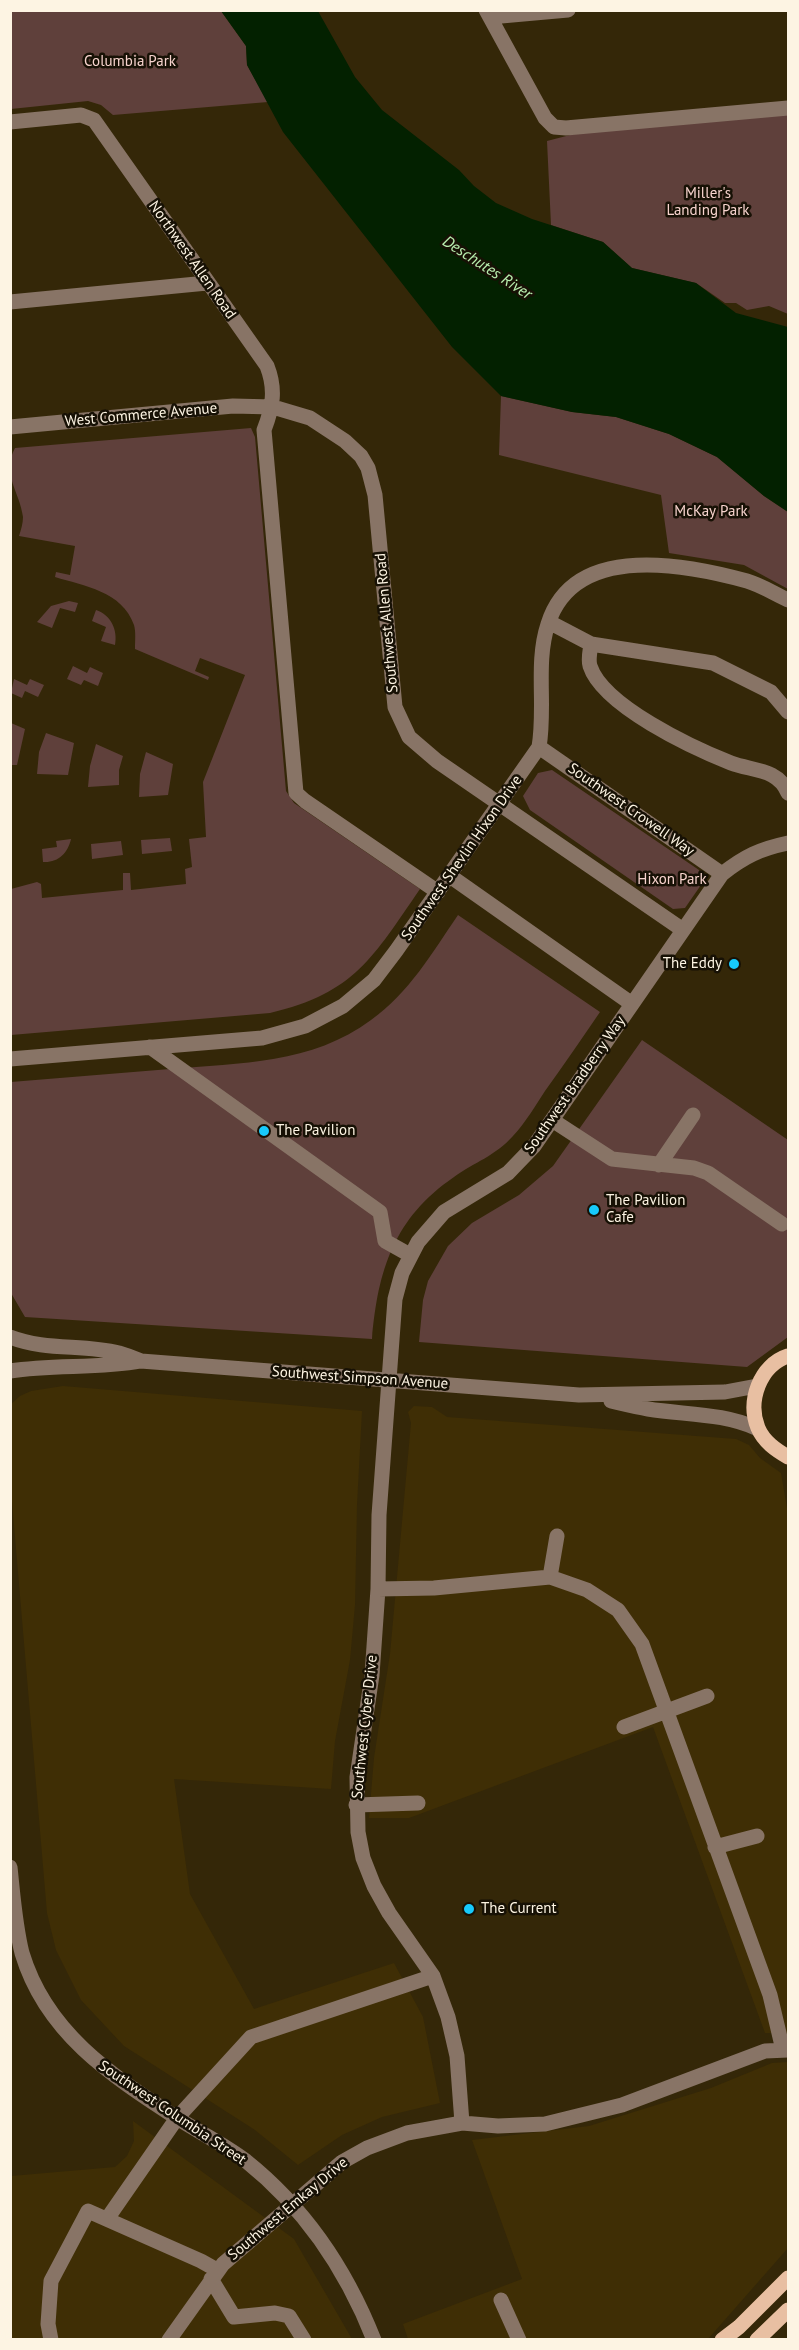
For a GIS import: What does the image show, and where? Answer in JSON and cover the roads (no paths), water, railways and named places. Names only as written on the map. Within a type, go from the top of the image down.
[{"type":"main road","points":[[789,1356],[768,1370],[757,1386],[754,1408],[758,1429],[771,1447],[789,1457]]},
{"type":"main road","points":[[722,2340],[739,2327],[789,2278]]},
{"type":"main road","points":[[757,2340],[789,2310]]},
{"type":"street","points":[[568,10],[488,14],[545,118],[554,127],[566,128],[789,108]]},
{"type":"street","name":"Northwest Allen Road","points":[[10,122],[81,115],[94,120],[267,366],[272,378],[273,407],[264,430],[296,793],[438,892]]},
{"type":"street","points":[[10,302],[207,283]]},
{"type":"street","name":"West Commerce Avenue","points":[[10,427],[233,406],[273,407]]},
{"type":"street","name":"Southwest Allen Road","points":[[273,407],[310,418],[327,428],[361,456],[368,468],[375,495],[395,707],[409,737],[437,760],[683,930]]},
{"type":"street","name":"Southwest Shevlin Hixon Drive","points":[[10,1059],[262,1038],[305,1026],[343,1006],[374,980],[450,876],[539,747],[543,723],[543,642],[549,622],[561,599],[584,578],[615,567],[650,564],[686,568],[749,581],[789,600]]},
{"type":"street","points":[[549,622],[591,644],[712,663],[771,692],[789,712]]},
{"type":"street","points":[[591,644],[589,664],[597,681],[623,706],[695,748],[734,764],[768,772],[786,787],[789,793]]},
{"type":"street","name":"Southwest Crowell Way","points":[[539,747],[722,874]]},
{"type":"street","name":"Southwest Bradberry Way","points":[[390,1380],[395,1299],[410,1255],[444,1212],[508,1173],[534,1146],[722,874],[742,858],[764,848],[789,843]]},
{"type":"street","points":[[450,876],[632,1004]]},
{"type":"street","points":[[150,1047],[380,1212],[385,1241],[410,1255]]},
{"type":"street","points":[[659,1165],[693,1115]]},
{"type":"street","points":[[552,1120],[612,1159],[694,1168],[708,1173],[782,1224]]},
{"type":"street","name":"Southwest Simpson Avenue","points":[[10,1337],[44,1347],[118,1353],[141,1361],[579,1395],[725,1392],[757,1386]]},
{"type":"street","name":"Southwest Simpson Avenue","points":[[10,1371],[62,1365],[116,1366],[141,1361]]},
{"type":"street","name":"Southwest Cyber Drive","points":[[390,1380],[379,1515],[378,1589],[372,1676],[357,1777],[358,1832],[363,1858],[374,1886],[389,1913],[433,1976],[448,2017],[457,2056],[462,2123]]},
{"type":"street","name":"Southwest Simpson Avenue","points":[[579,1395],[648,1409],[725,1417],[739,1420],[758,1429]]},
{"type":"street","points":[[550,1577],[557,1536]]},
{"type":"street","points":[[378,1589],[434,1588],[550,1577],[587,1590],[618,1610],[642,1644],[770,1995],[786,2050]]},
{"type":"street","points":[[624,1727],[707,1696]]},
{"type":"street","points":[[356,1805],[418,1803]]},
{"type":"street","points":[[715,1847],[757,1836]]},
{"type":"street","name":"Southwest Columbia Street","points":[[10,1867],[22,1953],[45,2001],[70,2036],[87,2055],[125,2083],[244,2160],[291,2203],[317,2233],[335,2259],[359,2303],[374,2340]]},
{"type":"street","points":[[107,2219],[177,2118],[251,2037],[433,1976]]},
{"type":"street","name":"Southwest Emkay Drive","points":[[169,2340],[214,2274],[291,2203],[342,2162],[367,2148],[407,2133],[462,2123],[498,2126],[545,2124],[622,2105],[765,2051],[786,2050]]},
{"type":"street","points":[[51,2340],[48,2324],[51,2281],[87,2211],[201,2261],[214,2274],[234,2316],[275,2313],[289,2316],[304,2340]]},
{"type":"street","points":[[501,2300],[519,2340]]},
{"type":"water","name":"Deschutes River","points":[[221,11],[318,11],[355,77],[382,110],[459,170],[474,186],[496,203],[532,219],[603,242],[632,268],[696,283],[736,313],[788,327],[788,512],[764,496],[717,457],[669,434],[616,417],[572,412],[501,396],[452,347],[283,132],[247,65],[246,46]]},
{"type":"place","name":"The Eddy","points":[[734,964]]},
{"type":"place","name":"The Pavilion","points":[[264,1131]]},
{"type":"place","name":"The Pavilion Cafe","points":[[594,1210]]},
{"type":"place","name":"The Current","points":[[469,1909]]},
{"type":"park label","name":"Columbia Park","points":[[130,62]]},
{"type":"park label","name":"Miller's Landing Park","points":[[708,202]]},
{"type":"park label","name":"McKay Park","points":[[711,512]]},
{"type":"park label","name":"Hixon Park","points":[[672,880]]}]
